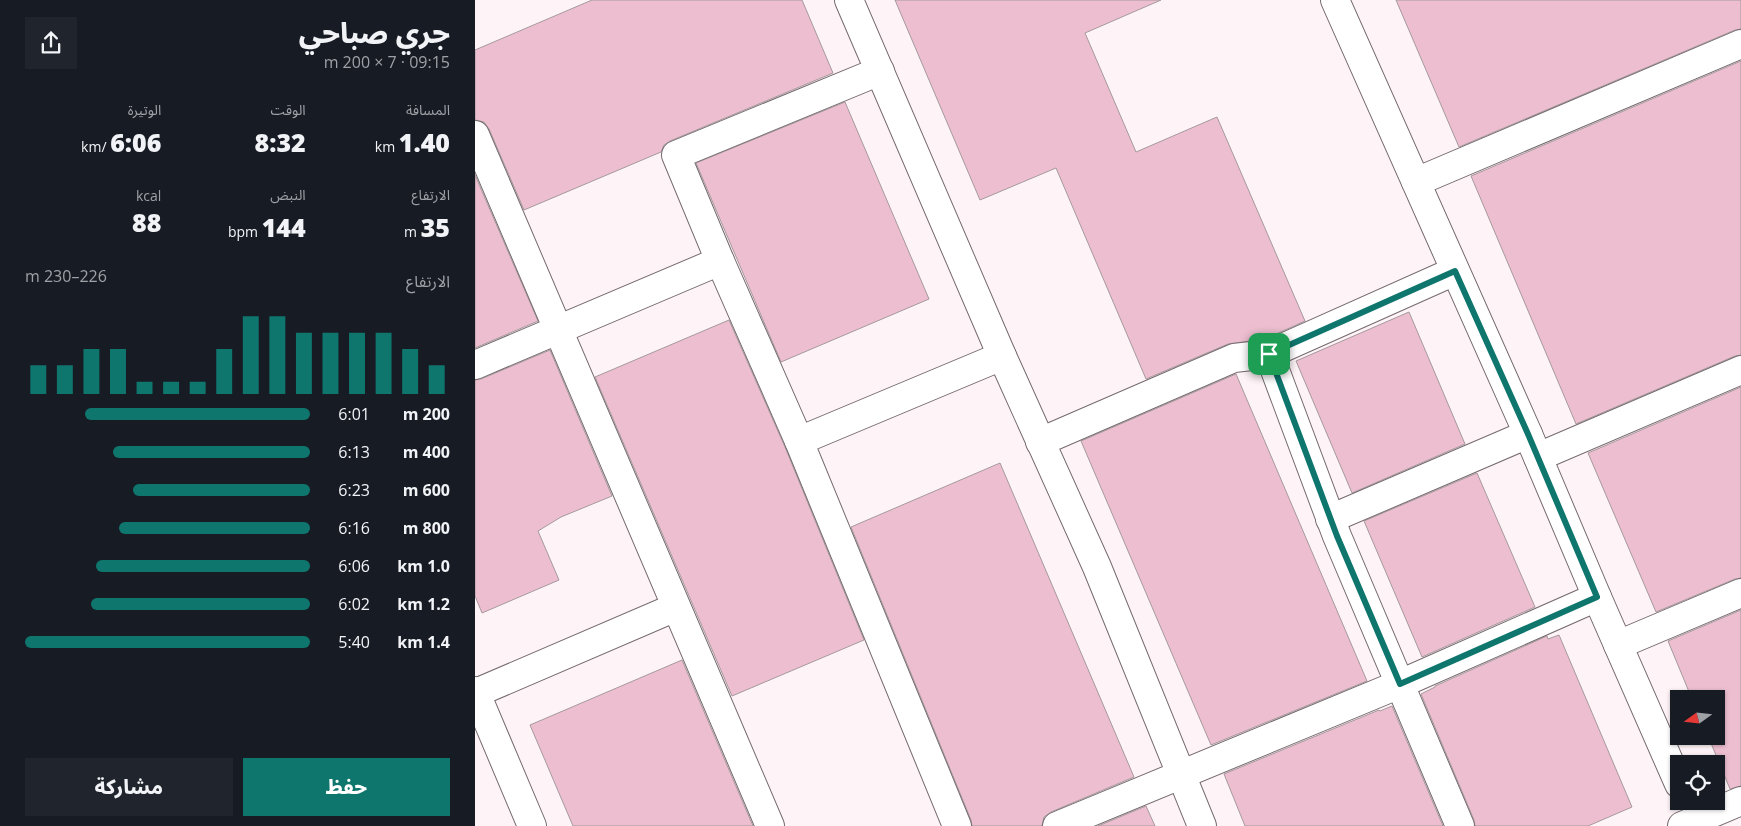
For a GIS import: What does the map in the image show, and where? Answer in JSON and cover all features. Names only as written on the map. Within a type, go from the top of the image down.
[{"type":"street","points":[[849,0],[1002,356],[1097,567],[1202,826]]},
{"type":"street","points":[[1335,0],[1533,445],[1670,763]]},
{"type":"street","points":[[1416,182],[1741,44]]},
{"type":"street","points":[[880,70],[676,155],[799,441],[957,826]]},
{"type":"street","points":[[475,135],[770,826]]},
{"type":"street","points":[[475,365],[720,261]]},
{"type":"street","points":[[1040,442],[1234,358],[1269,354],[1455,271]]},
{"type":"street","points":[[1269,354],[1330,519],[1460,826]]},
{"type":"street","points":[[799,441],[1002,356]]},
{"type":"street","points":[[1330,519],[1741,370]]},
{"type":"street","points":[[1618,645],[1741,593]]},
{"type":"street","points":[[1057,826],[1400,684],[1597,597]]},
{"type":"street","points":[[533,826],[475,692],[676,607]]},
{"type":"street","points":[[1690,818],[1741,801]]},
{"type":"building","points":[[592,0],[802,0],[833,73],[670,141],[664,145],[661,152],[524,210],[489,129],[484,122],[475,120],[475,50]]},
{"type":"building","points":[[895,0],[1161,0],[1085,33],[1136,152],[1217,117],[1305,321],[1265,339],[1228,344],[1146,379],[1056,168],[980,200]]},
{"type":"building","points":[[1396,0],[1741,0],[1741,29],[1459,147]]},
{"type":"building","points":[[1741,61],[1741,355],[1576,424],[1471,176]]},
{"type":"building","points":[[845,102],[929,299],[781,362],[696,163]]},
{"type":"building","points":[[475,175],[538,321],[475,348]]},
{"type":"building","points":[[1409,312],[1465,444],[1352,493],[1296,361]]},
{"type":"building","points":[[729,320],[785,447],[864,640],[732,696],[595,377]]},
{"type":"building","points":[[550,350],[612,496],[561,517],[538,531],[559,580],[482,613],[475,596],[475,380]]},
{"type":"building","points":[[1236,374],[1367,681],[1211,745],[1081,441]]},
{"type":"building","points":[[1741,387],[1741,578],[1656,612],[1588,453]]},
{"type":"building","points":[[1000,463],[1134,777],[1051,812],[1044,817],[1042,826],[972,826],[851,527]]},
{"type":"building","points":[[1477,473],[1535,607],[1422,657],[1364,521]]},
{"type":"building","points":[[1741,610],[1741,786],[1730,789],[1725,777],[1725,755],[1716,755],[1712,745],[1725,745],[1725,690],[1688,690],[1668,641]]},
{"type":"building","points":[[1559,635],[1632,807],[1588,826],[1475,826],[1421,694],[1547,636],[1548,639]]},
{"type":"building","points":[[682,660],[753,826],[573,826],[530,725]]},
{"type":"building","points":[[1392,706],[1443,826],[1245,826],[1224,774]]},
{"type":"building","points":[[1146,806],[1155,826],[1098,826]]},
{"type":"route","points":[[1455,271],[1528,434],[1597,597],[1400,684],[1337,536],[1269,354],[1455,271]]}]
